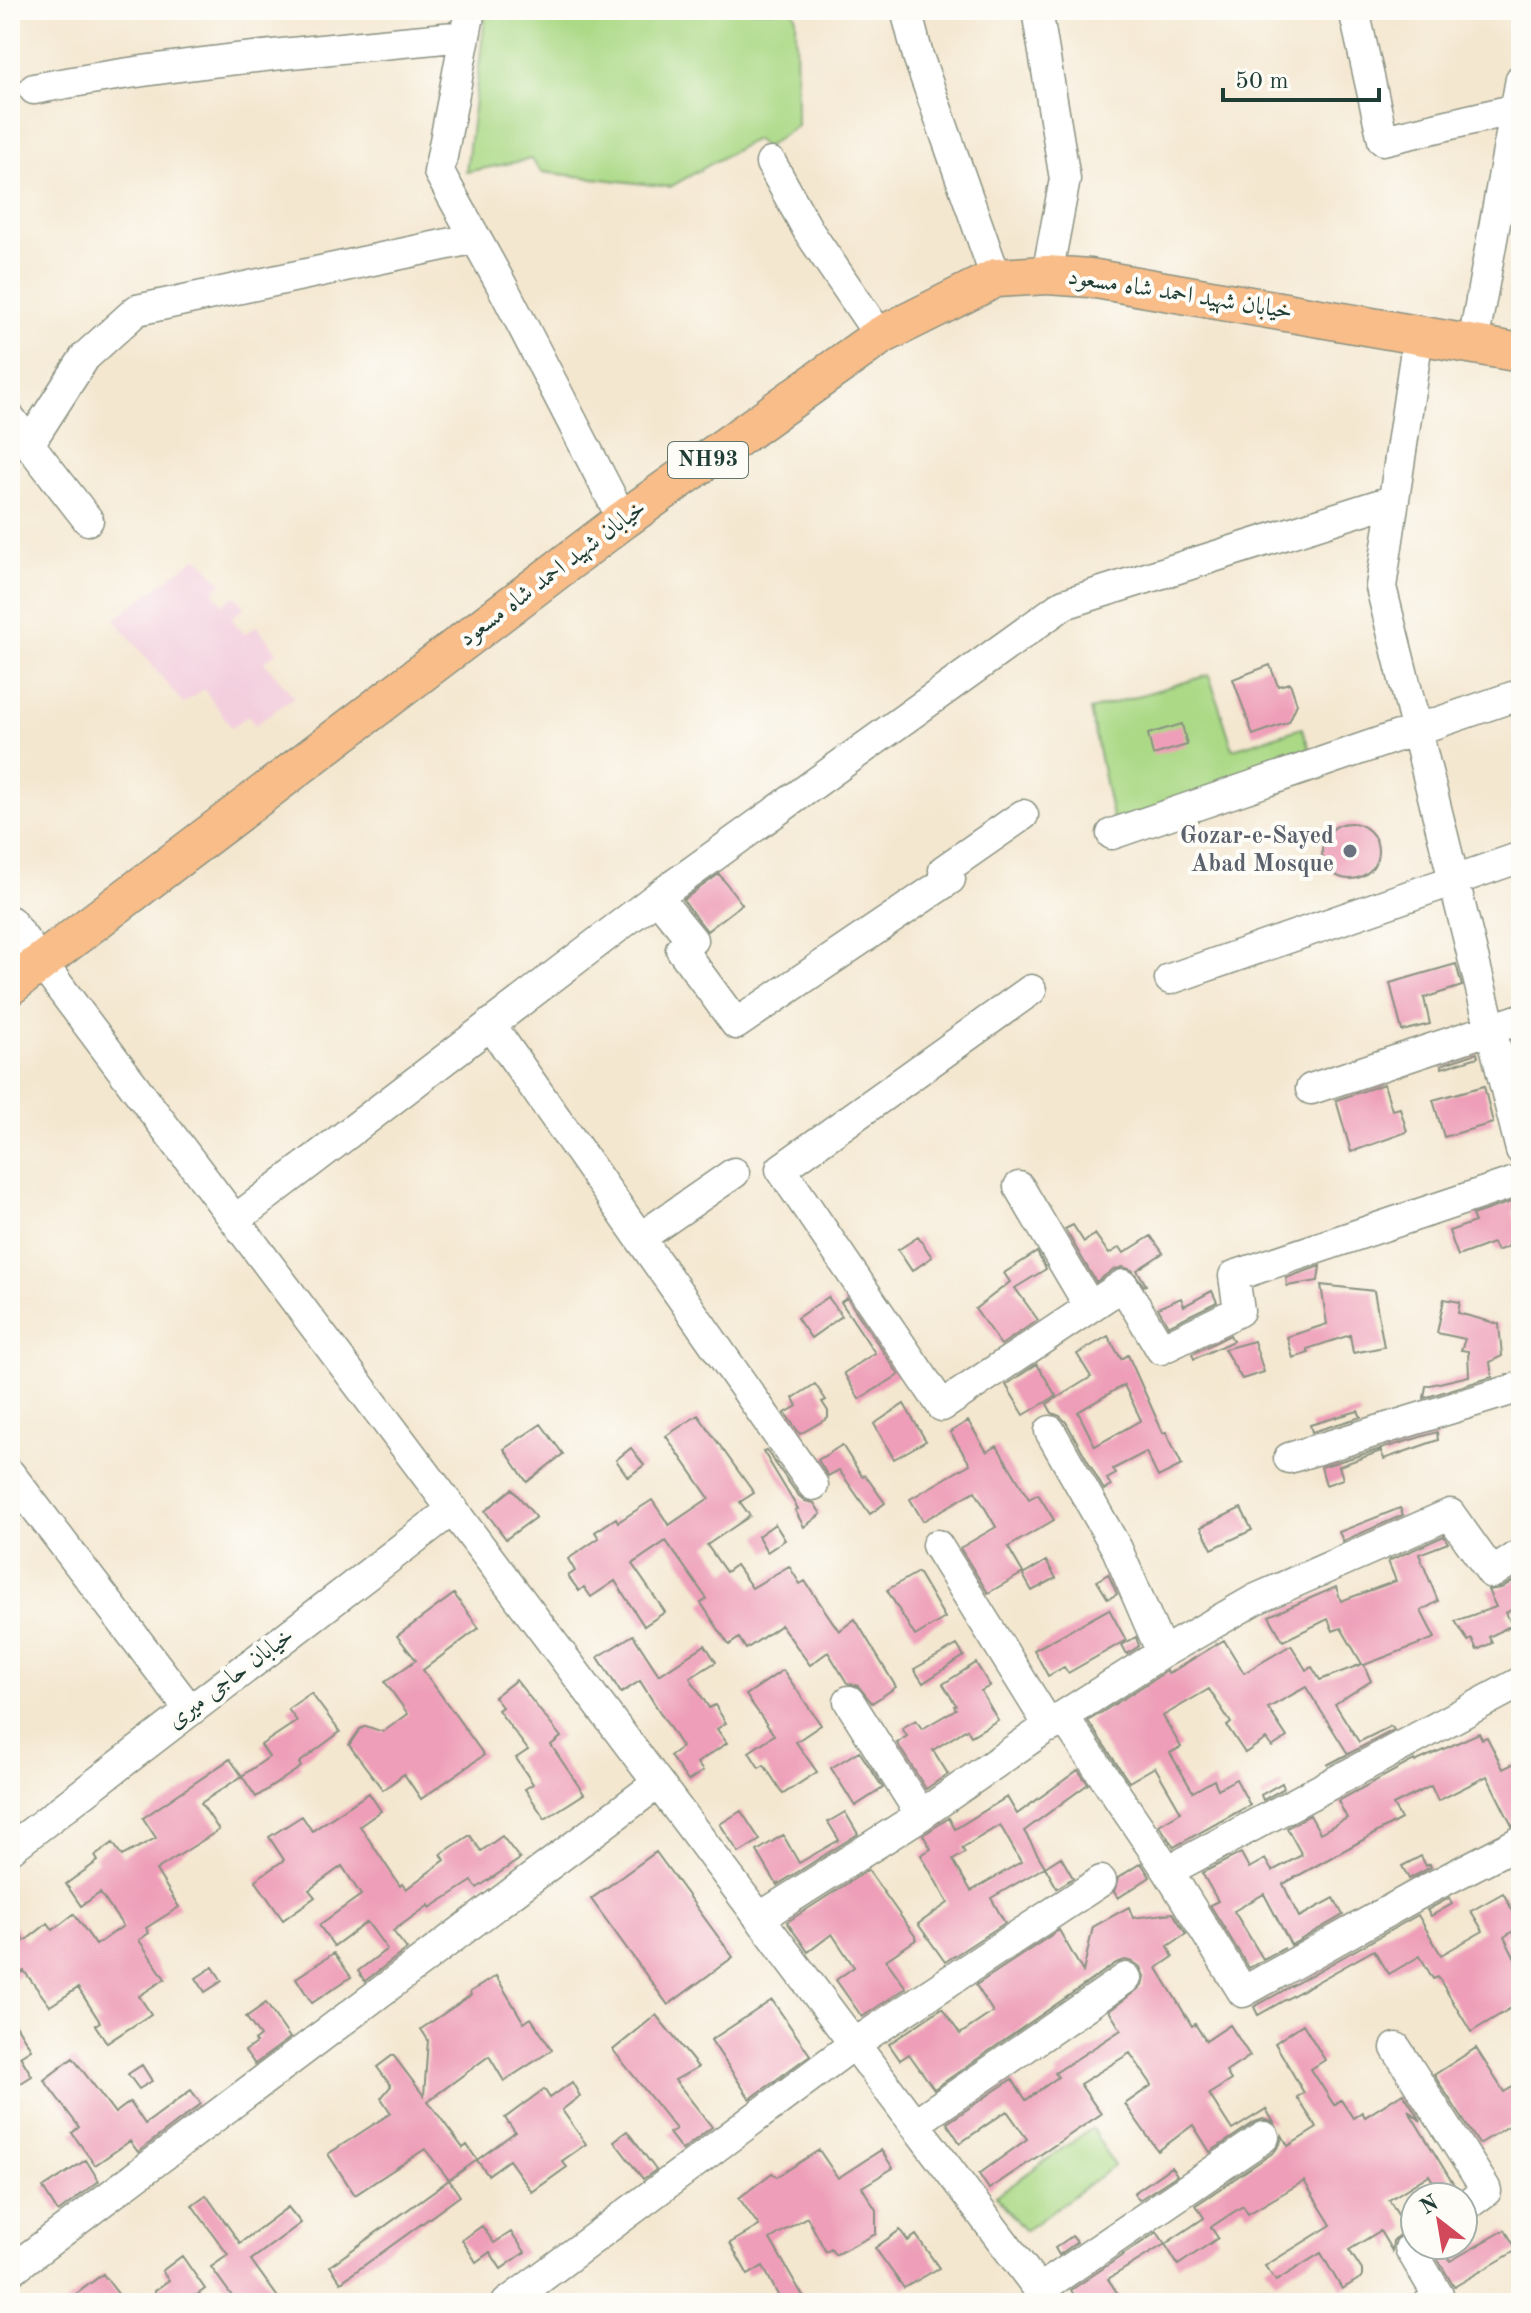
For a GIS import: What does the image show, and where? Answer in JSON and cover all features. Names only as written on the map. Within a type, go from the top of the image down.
[{"type":"main road","name":"خیابان شهید احمد شاه مسعود","points":[[10,986],[623,520],[880,336],[996,278],[1047,275],[1090,278],[1521,353]]},
{"type":"street","points":[[906,10],[918,56],[996,278]]},
{"type":"street","points":[[1037,10],[1065,179],[1047,275]]},
{"type":"street","points":[[1354,10],[1383,140],[1516,109]]},
{"type":"street","points":[[34,89],[96,77],[467,23],[439,172],[623,520]]},
{"type":"street","points":[[1473,344],[1521,79]]},
{"type":"street","points":[[771,163],[809,232],[880,336]]},
{"type":"street","points":[[29,444],[85,357],[137,310],[476,238]]},
{"type":"street","points":[[1418,336],[1381,587],[1521,1150]]},
{"type":"street","points":[[10,418],[88,520]]},
{"type":"street","points":[[235,1220],[657,897],[1064,604],[1394,500]]},
{"type":"street","points":[[1112,834],[1521,694]]},
{"type":"street","points":[[657,897],[692,940],[681,949],[736,1024],[950,879],[944,870],[1023,815]]},
{"type":"street","points":[[1170,979],[1521,857]]},
{"type":"street","points":[[10,921],[1044,2296],[1264,2137]]},
{"type":"street","points":[[1031,990],[781,1169],[942,1406],[1123,1285],[1161,1349],[1239,1311],[1234,1276],[1521,1180]]},
{"type":"street","points":[[1311,1089],[1521,1019]]},
{"type":"street","points":[[490,1024],[813,1485]]},
{"type":"street","points":[[640,1238],[734,1173]]},
{"type":"street","points":[[1019,1187],[1090,1307]]},
{"type":"street","points":[[1289,1458],[1521,1387]]},
{"type":"street","points":[[1050,1431],[1117,1549],[1162,1653]]},
{"type":"street","points":[[10,1474],[190,1710]]},
{"type":"street","name":"خیابان حاجی میری","points":[[10,1849],[453,1509]]},
{"type":"street","points":[[759,1918],[921,1815],[1056,1721],[1162,1653],[1256,1599],[1450,1514],[1492,1573],[1521,1554]]},
{"type":"street","points":[[937,1545],[1056,1721],[1168,1871],[1243,1992],[1521,1841]]},
{"type":"street","points":[[1168,1871],[1521,1682]]},
{"type":"street","points":[[849,1701],[921,1815]]},
{"type":"street","points":[[10,2271],[658,1783]]},
{"type":"street","points":[[507,2303],[854,2044],[1101,1881]]},
{"type":"street","points":[[914,2124],[1126,1978]]},
{"type":"street","points":[[1396,2048],[1485,2188],[1486,2191],[1479,2196]]},
{"type":"street","points":[[1418,2261],[1439,2297],[1429,2303]]},
{"type":"shaded area","points":[[197,557],[222,583],[214,592],[223,604],[235,596],[245,607],[231,618],[244,634],[257,626],[277,652],[264,662],[294,697],[255,725],[248,715],[232,728],[204,689],[183,704],[115,619]]},
{"type":"green space","points":[[486,10],[793,10],[796,16],[797,126],[764,148],[755,139],[670,187],[542,172],[531,159],[466,172]]},
{"type":"green space","points":[[1209,675],[1233,749],[1302,728],[1313,758],[1113,821],[1090,710]]},
{"type":"green space","points":[[1092,2128],[1114,2166],[1025,2231],[995,2196]]},
{"type":"building","points":[[1270,665],[1278,686],[1290,683],[1297,704],[1289,722],[1253,735],[1233,679]]},
{"type":"building","points":[[1182,724],[1187,745],[1153,755],[1148,734]]},
{"type":"building","name":"Gozar-e-Sayed Abad Mosque","points":[[1350,823],[1370,831],[1378,851],[1370,871],[1350,879],[1330,871],[1322,851],[1330,831]]},
{"type":"building","points":[[719,874],[742,904],[707,931],[683,900]]},
{"type":"building","points":[[1456,964],[1462,986],[1424,998],[1430,1024],[1402,1031],[1390,983]]},
{"type":"building","points":[[1477,1053],[1478,1057],[1442,1068],[1441,1065]]},
{"type":"building","points":[[1384,1084],[1392,1110],[1400,1108],[1407,1132],[1351,1152],[1336,1100]]},
{"type":"building","points":[[1484,1086],[1493,1123],[1444,1137],[1433,1100]]},
{"type":"building","points":[[1514,1201],[1518,1210],[1513,1212],[1521,1230],[1521,1241],[1497,1251],[1493,1243],[1458,1256],[1449,1231],[1475,1222],[1472,1215]]},
{"type":"building","points":[[1073,1225],[1084,1242],[1095,1234],[1109,1254],[1120,1247],[1124,1253],[1151,1236],[1163,1253],[1137,1270],[1146,1285],[1132,1270],[1123,1267],[1096,1282],[1065,1229]]},
{"type":"building","points":[[918,1237],[932,1257],[912,1271],[898,1250]]},
{"type":"building","points":[[1037,1252],[1046,1269],[1015,1288],[1038,1320],[1001,1345],[975,1309],[1010,1282],[1004,1273]]},
{"type":"building","points":[[1320,1266],[1318,1281],[1287,1286],[1286,1278]]},
{"type":"building","points":[[1321,1285],[1374,1291],[1384,1347],[1353,1353],[1350,1335],[1307,1349],[1309,1353],[1293,1358],[1287,1337],[1327,1324]]},
{"type":"building","points":[[1212,1291],[1217,1302],[1168,1326],[1158,1308],[1181,1298],[1184,1306]]},
{"type":"building","points":[[828,1297],[842,1316],[811,1338],[797,1318]]},
{"type":"building","points":[[847,1298],[899,1375],[859,1399],[844,1373],[875,1353],[841,1302]]},
{"type":"building","points":[[1444,1299],[1460,1302],[1458,1313],[1499,1324],[1502,1356],[1490,1362],[1492,1377],[1424,1398],[1426,1386],[1469,1376],[1468,1351],[1461,1350],[1465,1339],[1437,1333]]},
{"type":"building","points":[[1230,1335],[1233,1341],[1194,1359],[1192,1354]]},
{"type":"building","points":[[1108,1336],[1121,1359],[1128,1355],[1163,1433],[1166,1432],[1182,1465],[1158,1477],[1146,1452],[1113,1469],[1116,1474],[1107,1479],[1111,1486],[1104,1490],[1066,1422],[1052,1413],[1047,1404],[1091,1377],[1077,1354]],"holes":[[[1124,1385],[1141,1420],[1095,1446],[1078,1412]]]},
{"type":"building","points":[[1254,1341],[1264,1372],[1242,1379],[1224,1349]]},
{"type":"building","points":[[1037,1364],[1056,1396],[1024,1415],[1006,1385]]},
{"type":"building","points":[[815,1384],[826,1400],[822,1402],[828,1411],[828,1418],[800,1434],[785,1413],[797,1406],[793,1398]]},
{"type":"building","points":[[904,1404],[926,1441],[894,1459],[874,1424]]},
{"type":"building","points":[[1358,1411],[1361,1417],[1312,1432],[1310,1425]]},
{"type":"building","points":[[698,1415],[754,1493],[740,1502],[750,1516],[707,1545],[726,1572],[736,1565],[752,1588],[789,1566],[800,1584],[805,1581],[839,1631],[855,1619],[896,1687],[872,1703],[858,1686],[847,1683],[828,1652],[810,1665],[781,1625],[746,1649],[739,1638],[729,1645],[701,1603],[707,1599],[666,1541],[632,1564],[665,1612],[644,1626],[615,1581],[591,1597],[584,1587],[579,1591],[568,1576],[575,1571],[568,1559],[599,1538],[595,1532],[616,1518],[618,1522],[652,1500],[669,1525],[709,1498],[666,1436]]},
{"type":"building","points":[[968,1421],[987,1452],[997,1446],[1029,1499],[1038,1494],[1054,1520],[1008,1547],[1023,1573],[988,1593],[960,1548],[996,1527],[975,1491],[923,1521],[910,1499],[970,1464],[950,1432]]},
{"type":"building","points":[[541,1424],[563,1454],[527,1482],[504,1449]]},
{"type":"building","points":[[1437,1432],[1438,1440],[1384,1459],[1381,1451],[1339,1466],[1343,1479],[1326,1485],[1321,1467]]},
{"type":"building","points":[[842,1445],[885,1503],[870,1514],[839,1470],[828,1476],[818,1460]]},
{"type":"building","points":[[631,1448],[644,1465],[628,1477],[616,1460]]},
{"type":"building","points":[[766,1450],[798,1495],[814,1503],[821,1514],[804,1527],[795,1510],[798,1509],[763,1451]]},
{"type":"building","points":[[512,1489],[536,1517],[506,1539],[485,1511]]},
{"type":"building","points":[[1241,1508],[1252,1530],[1212,1549],[1201,1527]]},
{"type":"building","points":[[1400,1508],[1403,1515],[1343,1541],[1339,1532]]},
{"type":"building","points":[[775,1524],[785,1540],[767,1552],[758,1536]]},
{"type":"building","points":[[1444,1536],[1448,1543],[1419,1554],[1438,1601],[1421,1611],[1435,1638],[1364,1665],[1371,1681],[1335,1704],[1359,1742],[1391,1726],[1394,1730],[1327,1765],[1348,1754],[1306,1687],[1268,1708],[1287,1737],[1272,1747],[1266,1739],[1245,1753],[1227,1726],[1231,1723],[1209,1689],[1163,1716],[1181,1747],[1170,1753],[1193,1792],[1214,1780],[1218,1789],[1236,1779],[1250,1805],[1174,1847],[1159,1825],[1181,1812],[1155,1767],[1129,1782],[1088,1721],[1167,1671],[1168,1674],[1224,1640],[1244,1673],[1291,1645],[1306,1670],[1312,1667],[1320,1680],[1362,1664],[1341,1628],[1333,1631],[1328,1619],[1283,1641],[1269,1616],[1336,1587],[1341,1601],[1396,1581],[1388,1561]]},
{"type":"building","points":[[1046,1561],[1056,1578],[1032,1591],[1023,1575]]},
{"type":"building","points":[[918,1572],[945,1618],[915,1636],[887,1590]]},
{"type":"building","points":[[1108,1574],[1117,1594],[1108,1599],[1097,1581]]},
{"type":"building","points":[[1521,1576],[1521,1604],[1506,1613],[1512,1625],[1489,1637],[1492,1643],[1477,1650],[1472,1639],[1468,1641],[1455,1621],[1496,1607],[1488,1590],[1501,1588]]},
{"type":"building","points":[[454,1594],[479,1628],[423,1670],[484,1755],[421,1799],[404,1774],[383,1790],[349,1745],[360,1729],[366,1726],[383,1732],[408,1714],[385,1682],[416,1660],[397,1636]]},
{"type":"building","points":[[1109,1609],[1126,1640],[1068,1673],[1064,1667],[1048,1676],[1034,1650]]},
{"type":"building","points":[[633,1635],[659,1675],[705,1645],[716,1662],[690,1678],[709,1708],[715,1705],[726,1723],[717,1729],[727,1743],[697,1763],[703,1771],[688,1781],[670,1756],[682,1747],[640,1681],[621,1693],[598,1657]]},
{"type":"building","points":[[1136,1637],[1139,1646],[1127,1654],[1122,1645]]},
{"type":"building","points":[[957,1645],[964,1656],[923,1683],[914,1669]]},
{"type":"building","points":[[976,1663],[990,1686],[981,1691],[998,1720],[971,1736],[967,1729],[933,1750],[948,1774],[926,1789],[897,1743],[907,1736],[902,1728],[916,1720],[922,1729],[956,1709],[943,1684]]},
{"type":"building","points":[[783,1670],[821,1725],[796,1742],[817,1772],[783,1794],[764,1765],[759,1768],[749,1752],[774,1735],[746,1695]]},
{"type":"building","points":[[516,1680],[561,1737],[551,1745],[584,1794],[545,1819],[525,1789],[533,1784],[516,1758],[528,1750],[498,1710],[502,1707],[494,1697]]},
{"type":"building","points":[[311,1693],[340,1732],[299,1763],[301,1767],[256,1797],[242,1776],[269,1757],[261,1745],[297,1721],[288,1709]]},
{"type":"building","points":[[1479,1733],[1482,1739],[1487,1737],[1503,1769],[1521,1760],[1521,1823],[1512,1826],[1487,1776],[1438,1801],[1431,1786],[1393,1805],[1401,1819],[1283,1884],[1299,1917],[1334,1898],[1343,1915],[1291,1945],[1264,1894],[1234,1911],[1263,1959],[1285,1948],[1249,1968],[1210,1905],[1218,1901],[1202,1873],[1241,1853],[1249,1868],[1265,1859],[1272,1871],[1302,1855],[1287,1828],[1310,1815],[1320,1833],[1347,1818],[1338,1801],[1414,1760]]},
{"type":"building","points":[[859,1751],[883,1788],[855,1806],[831,1768]]},
{"type":"building","points":[[230,1759],[242,1776],[201,1803],[219,1830],[156,1870],[179,1907],[146,1928],[149,1933],[139,1940],[165,1979],[139,1996],[151,2014],[107,2043],[95,2025],[100,2022],[78,1988],[50,2006],[24,1971],[10,1981],[10,1919],[25,1941],[48,1923],[53,1930],[74,1914],[96,1945],[123,1926],[100,1893],[81,1906],[66,1884],[98,1861],[95,1856],[113,1843],[122,1856],[156,1838],[143,1818]]},
{"type":"building","points":[[1078,1770],[1088,1784],[1024,1831],[1045,1867],[991,1898],[1005,1923],[945,1962],[918,1924],[948,1903],[921,1855],[931,1849],[923,1835],[949,1818],[955,1829],[1007,1797],[1017,1814]],"holes":[[[1000,1825],[1021,1862],[971,1891],[953,1860],[965,1853],[962,1848]]]},
{"type":"building","points":[[1282,1783],[1284,1788],[1263,1800],[1261,1795]]},
{"type":"building","points":[[369,1793],[381,1811],[360,1826],[400,1886],[402,1884],[406,1889],[445,1860],[441,1854],[470,1835],[481,1851],[502,1836],[520,1859],[477,1888],[472,1881],[430,1908],[429,1905],[393,1931],[407,1949],[365,1981],[358,1971],[387,1949],[367,1922],[334,1946],[319,1925],[361,1895],[342,1866],[309,1890],[315,1897],[283,1920],[255,1880],[284,1860],[269,1837],[302,1816],[312,1831]]},
{"type":"building","points":[[741,1811],[760,1840],[739,1853],[720,1824]]},
{"type":"building","points":[[845,1812],[858,1834],[777,1885],[757,1851],[783,1835],[799,1863],[839,1840],[828,1822]]},
{"type":"building","points":[[656,1852],[733,1957],[668,2005],[591,1899]]},
{"type":"building","points":[[1421,1856],[1426,1866],[1430,1864],[1431,1867],[1409,1879],[1402,1866]]},
{"type":"building","points":[[1061,1857],[1073,1878],[1057,1888],[1045,1867]]},
{"type":"building","points":[[1141,1863],[1150,1877],[1118,1898],[1114,1892],[1118,1878]]},
{"type":"building","points":[[868,1870],[917,1939],[886,1960],[906,1988],[862,2017],[836,1980],[854,1967],[832,1934],[808,1952],[787,1922]]},
{"type":"building","points":[[1503,1893],[1521,1926],[1504,1937],[1521,1971],[1521,2002],[1471,2032],[1438,1977],[1433,1979],[1420,1956],[1389,1974],[1374,1950],[1258,2015],[1254,2007],[1418,1915],[1441,1955],[1483,1931],[1471,1911]]},
{"type":"building","points":[[1449,1898],[1452,1904],[1431,1916],[1427,1910]]},
{"type":"building","points":[[1129,1907],[1133,1918],[1173,1913],[1186,1934],[1168,1946],[1173,1957],[1157,1968],[1192,2026],[1195,2024],[1206,2041],[1230,2025],[1250,2056],[1226,2072],[1231,2080],[1209,2094],[1232,2130],[1266,2109],[1274,2123],[1263,2119],[1255,2122],[1210,2152],[1193,2125],[1158,2151],[1125,2104],[1152,2085],[1130,2053],[1080,2084],[1101,2114],[989,2189],[979,2174],[1027,2139],[1007,2111],[960,2143],[947,2123],[1012,2079],[1026,2100],[1058,2077],[1055,2073],[1121,2030],[1109,2011],[1142,1986],[1144,1976],[1140,1967],[1125,1960],[1116,1963],[934,2089],[909,2054],[900,2060],[889,2044],[942,2008],[960,2034],[993,2012],[976,1985],[1059,1930],[1083,1972],[1093,1927]]},
{"type":"building","points":[[334,1953],[351,1977],[312,2003],[296,1978]]},
{"type":"building","points":[[213,1967],[222,1981],[205,1992],[196,1978]]},
{"type":"building","points":[[496,1976],[524,2023],[531,2018],[552,2050],[504,2081],[489,2056],[428,2101],[463,2148],[467,2145],[477,2160],[449,2180],[425,2149],[355,2195],[328,2154],[391,2113],[381,2098],[391,2086],[377,2067],[393,2055],[424,2096],[428,2040],[421,2029]]},
{"type":"building","points":[[772,2000],[810,2055],[750,2099],[711,2040]]},
{"type":"building","points":[[266,2003],[290,2038],[255,2064],[245,2051],[260,2036],[246,2017]]},
{"type":"building","points":[[10,2015],[31,2049],[20,2056],[32,2076],[10,2090]]},
{"type":"building","points":[[656,2015],[698,2067],[675,2080],[712,2127],[682,2150],[669,2133],[676,2129],[613,2050]]},
{"type":"building","points":[[1303,2024],[1325,2060],[1311,2069],[1334,2105],[1341,2100],[1353,2118],[1362,2112],[1365,2117],[1403,2093],[1421,2121],[1408,2110],[1451,2181],[1433,2181],[1429,2175],[1419,2181],[1399,2181],[1399,2194],[1389,2200],[1399,2216],[1399,2235],[1393,2241],[1392,2251],[1380,2231],[1349,2250],[1362,2270],[1362,2277],[1342,2289],[1321,2253],[1276,2281],[1265,2266],[1331,2225],[1304,2181],[1248,2214],[1243,2206],[1211,2227],[1218,2238],[1178,2265],[1165,2244],[1204,2218],[1196,2205],[1274,2152],[1282,2135],[1288,2146],[1317,2128],[1297,2097],[1304,2093],[1275,2043]]},
{"type":"building","points":[[1476,2048],[1504,2092],[1521,2082],[1521,2107],[1514,2111],[1519,2120],[1479,2144],[1434,2075]]},
{"type":"building","points":[[73,2058],[115,2113],[130,2102],[145,2124],[191,2090],[201,2104],[138,2152],[130,2141],[95,2165],[72,2133],[79,2127],[44,2080]]},
{"type":"building","points":[[142,2065],[152,2081],[139,2089],[128,2074]]},
{"type":"building","points":[[572,2082],[580,2096],[562,2110],[586,2144],[562,2161],[567,2167],[532,2192],[509,2160],[488,2175],[477,2160],[515,2132],[505,2118],[544,2089],[550,2098]]},
{"type":"building","points":[[627,2131],[656,2170],[643,2179],[614,2141]]},
{"type":"building","points":[[819,2150],[838,2178],[881,2150],[893,2168],[862,2187],[876,2210],[876,2234],[835,2255],[831,2249],[826,2252],[807,2217],[770,2239],[807,2303],[782,2303],[763,2266],[748,2275],[730,2243],[759,2226],[739,2198],[772,2173],[777,2177]]},
{"type":"building","points":[[86,2160],[99,2181],[58,2212],[43,2188]]},
{"type":"building","points":[[1171,2167],[1177,2175],[1139,2200],[1134,2193]]},
{"type":"building","points":[[449,2180],[460,2196],[341,2282],[330,2266]]},
{"type":"building","points":[[206,2195],[240,2243],[288,2207],[301,2223],[251,2260],[282,2303],[237,2303],[211,2267],[228,2255],[192,2205]]},
{"type":"building","points":[[482,2226],[494,2243],[511,2232],[525,2252],[501,2269],[490,2252],[476,2262],[462,2240]]},
{"type":"building","points":[[900,2230],[908,2241],[916,2235],[939,2268],[904,2288],[875,2248]]},
{"type":"building","points":[[1505,2230],[1517,2250],[1454,2287],[1439,2261],[1479,2261],[1479,2245]]},
{"type":"building","points":[[1157,2232],[1165,2244],[1108,2279],[1124,2303],[1079,2303],[1071,2290]]},
{"type":"building","points":[[1072,2236],[1077,2242],[1059,2255],[1055,2248]]},
{"type":"building","points":[[182,2256],[205,2289],[186,2303],[163,2303],[154,2291],[169,2280],[162,2271]]},
{"type":"building","points":[[103,2274],[125,2303],[64,2303]]},
{"type":"place","name":"Gozar-e-Sayed Abad Mosque","points":[[1350,851]]}]
